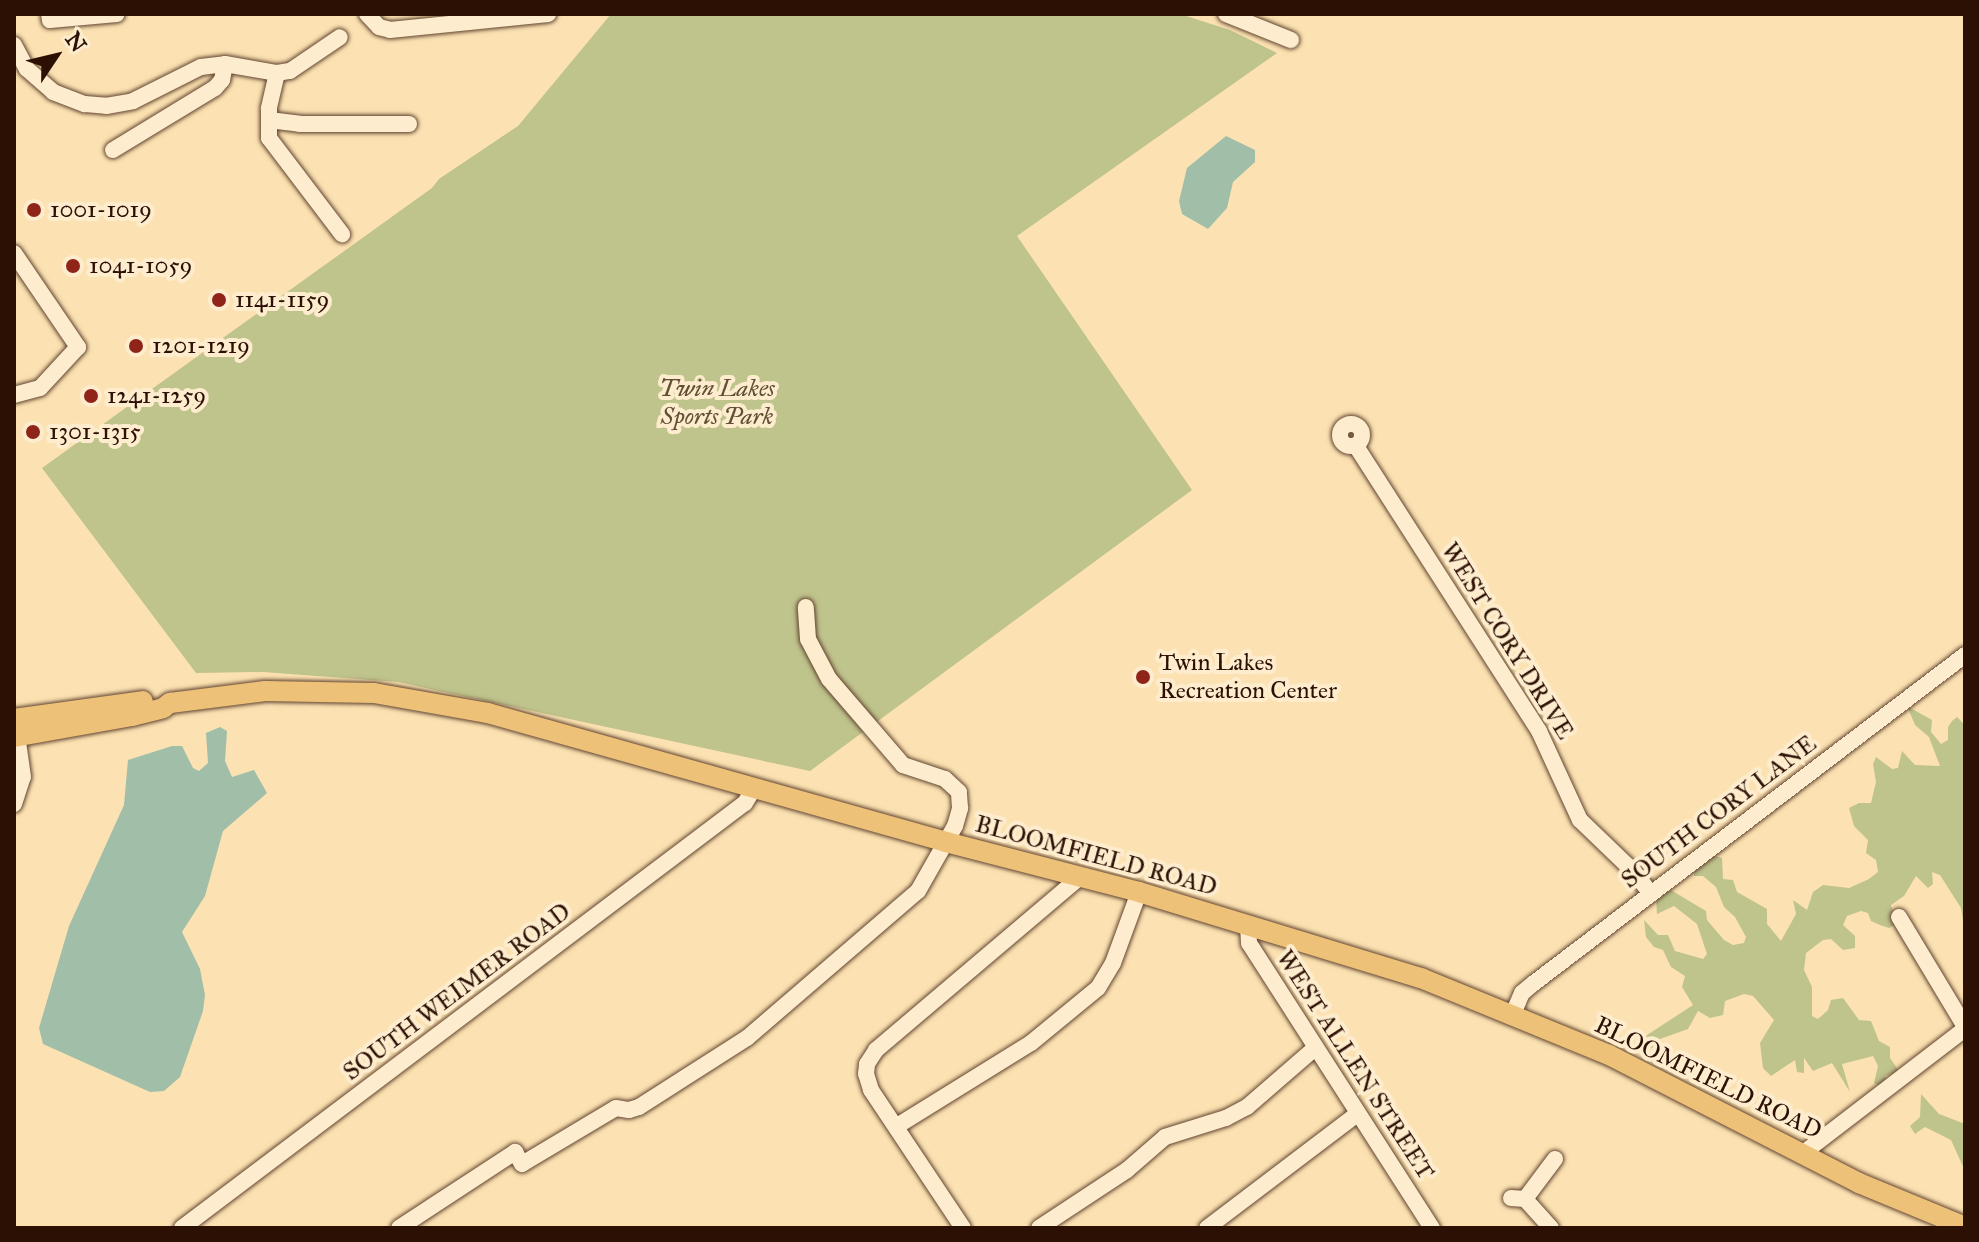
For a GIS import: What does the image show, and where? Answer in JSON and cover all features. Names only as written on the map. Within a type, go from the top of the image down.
[{"type":"main road","name":"BLOOMFIELD ROAD","points":[[15,728],[161,699],[170,703],[265,691],[393,696],[488,713],[946,842],[1139,892],[1421,978],[1513,1014],[1676,1087],[1863,1185],[1965,1227]]},
{"type":"street","points":[[49,14],[50,20],[117,14]]},
{"type":"street","points":[[367,14],[384,29],[432,20],[548,14]]},
{"type":"street","points":[[1226,14],[1291,40]]},
{"type":"street","points":[[14,45],[27,69],[43,85],[63,98],[95,106],[133,101],[190,70],[225,64],[277,73],[299,68],[340,37]]},
{"type":"street","points":[[113,150],[219,84],[225,64]]},
{"type":"street","points":[[277,73],[269,120],[272,144],[342,234]]},
{"type":"street","points":[[269,120],[300,124],[409,124]]},
{"type":"street","points":[[14,253],[78,347],[40,388],[14,395]]},
{"type":"street","name":"WEST CORY DRIVE","points":[[1356,446],[1539,731],[1580,820],[1634,872],[1651,894]]},
{"type":"street","points":[[399,1228],[434,1202],[515,1152],[522,1164],[616,1108],[629,1110],[639,1107],[747,1038],[918,891],[946,842],[960,808],[957,789],[945,779],[903,765],[829,679],[808,639],[806,607]]},
{"type":"street","name":"SOUTH CORY LANE","points":[[1513,1014],[1522,993],[1965,655]]},
{"type":"street","points":[[14,804],[23,777],[15,728]]},
{"type":"street","name":"SOUTH WEIMER ROAD","points":[[182,1228],[745,803],[754,788]]},
{"type":"street","points":[[963,1228],[871,1090],[866,1069],[876,1050],[1080,877]]},
{"type":"street","points":[[897,1126],[1031,1043],[1091,994],[1113,963],[1139,892]]},
{"type":"street","points":[[1802,1154],[1965,1028],[1899,917]]},
{"type":"street","name":"WEST ALLEN STREET","points":[[1248,924],[1249,943],[1426,1226]]},
{"type":"street","points":[[1039,1228],[1127,1170],[1165,1137],[1226,1118],[1247,1107],[1315,1048]]},
{"type":"street","points":[[1207,1228],[1357,1114]]},
{"type":"street","points":[[1551,1228],[1518,1199],[1555,1159]]},
{"type":"green space","name":"Twin Lakes Sports Park","points":[[611,14],[1180,14],[1230,30],[1277,53],[1017,236],[1192,490],[810,771],[398,682],[263,672],[196,673],[42,468],[432,188],[439,179],[518,126]]},
{"type":"green space","points":[[1907,706],[1932,720],[1931,732],[1941,744],[1948,740],[1948,727],[1957,717],[1965,725],[1965,934],[1961,908],[1940,875],[1932,872],[1933,884],[1928,888],[1916,876],[1904,896],[1891,905],[1897,924],[1889,928],[1880,925],[1871,921],[1868,913],[1861,911],[1847,916],[1843,925],[1855,936],[1855,948],[1843,950],[1831,939],[1823,940],[1806,953],[1804,970],[1812,987],[1812,1016],[1818,1019],[1828,1010],[1831,1000],[1843,998],[1859,1020],[1871,1021],[1879,1041],[1890,1047],[1890,1058],[1899,1071],[1885,1076],[1887,1083],[1882,1087],[1874,1083],[1878,1066],[1873,1056],[1842,1064],[1850,1092],[1832,1063],[1813,1071],[1804,1058],[1804,1073],[1797,1072],[1795,1060],[1771,1076],[1763,1068],[1760,1043],[1774,1020],[1753,996],[1744,994],[1725,1001],[1723,1015],[1710,1018],[1698,1011],[1688,1029],[1660,1039],[1654,1047],[1644,1050],[1638,1041],[1693,1005],[1682,987],[1685,976],[1671,967],[1663,950],[1654,947],[1646,937],[1644,920],[1658,935],[1668,935],[1675,951],[1703,959],[1707,954],[1697,924],[1674,906],[1657,914],[1656,897],[1669,889],[1706,911],[1707,920],[1724,940],[1733,945],[1744,943],[1746,937],[1735,917],[1724,907],[1716,887],[1703,876],[1694,876],[1694,868],[1715,856],[1722,858],[1723,879],[1733,880],[1737,892],[1767,909],[1767,924],[1781,941],[1796,914],[1793,900],[1807,910],[1813,892],[1823,885],[1849,888],[1869,879],[1878,872],[1876,860],[1866,853],[1868,840],[1854,826],[1849,808],[1859,803],[1871,803],[1876,782],[1873,764],[1876,757],[1892,769],[1898,768],[1902,751],[1915,765],[1940,766],[1929,737],[1915,725]]},
{"type":"green space","points":[[1921,1094],[1939,1114],[1965,1124],[1965,1171],[1951,1140],[1925,1127],[1915,1134],[1910,1126],[1920,1117]]},
{"type":"shaded area","points":[[1226,136],[1255,150],[1255,162],[1233,182],[1227,208],[1208,229],[1182,214],[1179,201],[1187,168]]},
{"type":"shaded area","points":[[220,727],[227,731],[225,761],[232,777],[254,770],[267,793],[223,831],[205,896],[182,932],[200,969],[205,995],[203,1011],[180,1077],[164,1091],[150,1092],[43,1044],[39,1028],[69,926],[124,805],[128,760],[172,746],[182,746],[193,768],[199,771],[208,763],[206,733]]},
{"type":"place","name":"1001-1019","points":[[34,210]]},
{"type":"place","name":"1041-1059","points":[[73,266]]},
{"type":"place","name":"1141-1159","points":[[219,300]]},
{"type":"place","name":"1201-1219","points":[[136,346]]},
{"type":"place","name":"1241-1259","points":[[91,396]]},
{"type":"place","name":"1301-1315","points":[[33,432]]},
{"type":"place","name":"Twin Lakes Recreation Center","points":[[1143,677]]}]
